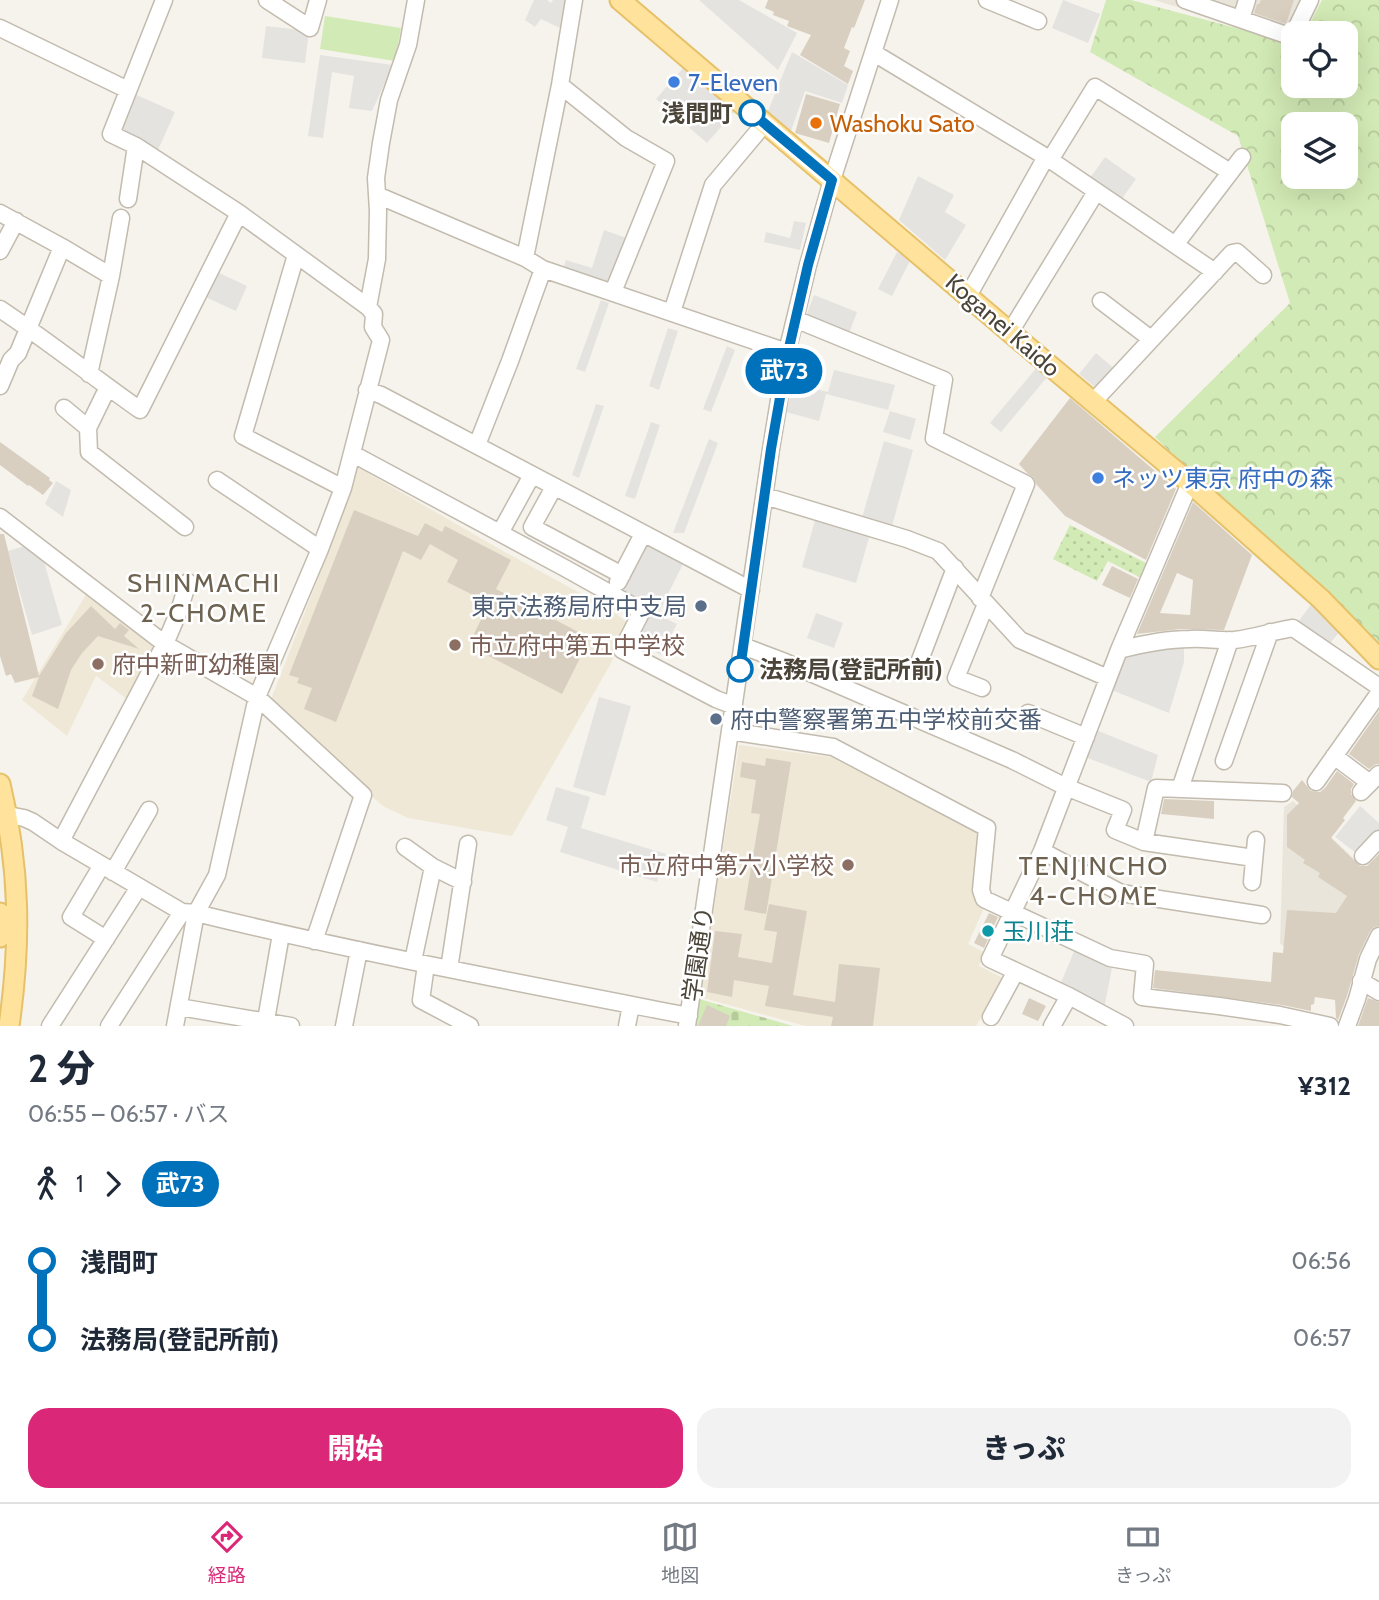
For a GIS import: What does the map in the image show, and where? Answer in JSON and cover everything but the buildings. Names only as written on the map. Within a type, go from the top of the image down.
[{"type":"main road","name":"Koganei Kaido","points":[[623,1],[1190,483],[1321,599],[1379,659]]},
{"type":"main road","points":[[0,784],[8,815],[14,859],[18,922],[16,972],[9,1026]]},
{"type":"main road","points":[[0,913],[0,937]]},
{"type":"street","points":[[109,1026],[217,875],[257,697],[343,488],[381,340],[373,327],[374,313],[368,307],[239,212],[136,146],[111,134],[163,0]]},
{"type":"street","points":[[267,0],[310,28],[318,0]]},
{"type":"street","points":[[368,307],[377,259],[376,178],[389,100],[408,45],[416,0]]},
{"type":"street","points":[[525,258],[560,85],[574,0]]},
{"type":"street","name":"学園通り","points":[[688,1021],[788,352],[808,265],[832,180],[890,0]]},
{"type":"street","points":[[987,0],[1038,21]]},
{"type":"street","points":[[1186,0],[1281,33]]},
{"type":"street","points":[[1241,19],[1247,0]]},
{"type":"street","points":[[1300,21],[1310,0]]},
{"type":"street","points":[[0,28],[128,90]]},
{"type":"street","points":[[874,52],[1048,158],[1215,272]]},
{"type":"street","points":[[560,85],[625,138],[666,161],[614,292]]},
{"type":"street","points":[[968,296],[1048,158],[1096,87],[1230,172]]},
{"type":"street","points":[[672,312],[713,185],[765,123]]},
{"type":"street","points":[[128,199],[136,146]]},
{"type":"street","points":[[1175,245],[1242,157]]},
{"type":"street","points":[[1010,332],[1097,192]]},
{"type":"street","points":[[377,195],[525,258],[543,269],[788,352]]},
{"type":"street","points":[[0,309],[141,410],[239,212]]},
{"type":"street","points":[[0,213],[111,276]]},
{"type":"street","points":[[89,374],[121,218]]},
{"type":"street","points":[[0,251],[16,221]]},
{"type":"street","points":[[0,386],[11,360],[18,353],[62,247]]},
{"type":"street","points":[[1093,402],[1232,253],[1237,252],[1263,275]]},
{"type":"street","points":[[296,255],[243,436],[343,488]]},
{"type":"street","points":[[477,445],[543,269]]},
{"type":"street","points":[[1101,300],[1150,339]]},
{"type":"street","points":[[795,318],[944,380],[934,438],[1026,484],[956,678],[982,688]]},
{"type":"street","points":[[108,387],[88,428],[89,452],[185,527]]},
{"type":"street","points":[[368,390],[751,590]]},
{"type":"street","points":[[64,408],[88,428]]},
{"type":"street","points":[[353,454],[642,611],[622,650],[734,706]]},
{"type":"street","points":[[500,533],[532,475]]},
{"type":"street","points":[[216,480],[320,549]]},
{"type":"street","points":[[1125,1026],[990,959],[1042,850],[1119,650],[1190,483]]},
{"type":"street","points":[[554,487],[532,527],[622,575]]},
{"type":"street","points":[[765,496],[906,538],[938,551],[1020,640],[1108,678]]},
{"type":"street","points":[[0,517],[165,644],[257,697],[363,795],[314,941]]},
{"type":"street","points":[[612,594],[643,534]]},
{"type":"street","points":[[563,566],[573,549]]},
{"type":"street","points":[[920,660],[955,568]]},
{"type":"street","points":[[61,841],[165,644],[188,582]]},
{"type":"street","points":[[1119,650],[1189,639],[1250,638],[1293,628],[1379,687]]},
{"type":"street","points":[[1224,761],[1270,632]]},
{"type":"street","points":[[1180,789],[1230,640]]},
{"type":"street","points":[[743,646],[1123,810],[1115,830],[1144,842],[1254,858]]},
{"type":"street","points":[[1316,782],[1379,693]]},
{"type":"street","points":[[1028,713],[1086,737]]},
{"type":"street","points":[[730,731],[833,747],[987,828],[981,891],[984,899],[1110,958],[1146,964],[1142,997],[1280,1015],[1330,1026]]},
{"type":"street","points":[[1334,756],[1370,783]]},
{"type":"street","points":[[1144,842],[1156,788],[1283,793]]},
{"type":"street","points":[[106,939],[71,917],[149,810]]},
{"type":"street","points":[[8,815],[33,822],[139,887],[189,912],[314,941],[631,1005],[688,1021]]},
{"type":"street","points":[[1363,856],[1379,839]]},
{"type":"street","points":[[1252,882],[1256,840]]},
{"type":"street","points":[[449,969],[468,844]]},
{"type":"street","points":[[405,847],[433,867],[463,882]]},
{"type":"street","points":[[1042,850],[1121,893],[1262,915]]},
{"type":"street","points":[[433,867],[420,963],[421,1000],[470,1026]]},
{"type":"street","points":[[50,1026],[139,887]]},
{"type":"street","points":[[175,1026],[189,912]]},
{"type":"street","points":[[265,1024],[281,934]]},
{"type":"street","points":[[1347,1026],[1368,959],[1379,936]]},
{"type":"street","points":[[344,1026],[359,950]]},
{"type":"street","points":[[991,1017],[1016,971]]},
{"type":"street","points":[[1361,981],[1379,992]]},
{"type":"street","points":[[1052,1026],[1069,996]]},
{"type":"street","points":[[627,1026],[631,1005]]},
{"type":"street","points":[[179,1007],[265,1024],[291,1026]]},
{"type":"shaded area","points":[[534,0],[547,0],[551,3],[553,0],[578,0],[568,32],[541,19],[535,27],[525,20]]},
{"type":"shaded area","points":[[699,0],[739,0],[797,33],[778,70]]},
{"type":"shaded area","points":[[1063,0],[1100,14],[1088,43],[1052,28]]},
{"type":"shaded area","points":[[1154,0],[1313,0],[1302,21],[1281,21],[1281,38]]},
{"type":"shaded area","points":[[266,26],[309,31],[305,63],[262,58]]},
{"type":"shaded area","points":[[792,52],[848,85],[842,103],[805,91],[791,131],[768,111]]},
{"type":"shaded area","points":[[320,55],[393,65],[372,111],[349,108],[354,76],[332,72],[323,138],[308,136]]},
{"type":"shaded area","points":[[684,67],[735,111],[707,143],[656,99]]},
{"type":"shaded area","points":[[132,93],[175,112],[157,152],[115,134]]},
{"type":"shaded area","points":[[1105,157],[1136,179],[1121,200],[1090,178]]},
{"type":"shaded area","points":[[918,176],[954,195],[945,212],[966,225],[945,260],[899,220]]},
{"type":"shaded area","points":[[794,221],[806,223],[800,250],[764,242],[766,232],[790,238]]},
{"type":"shaded area","points":[[604,230],[632,240],[616,290],[562,272],[566,260],[592,268]]},
{"type":"shaded area","points":[[897,252],[911,259],[892,296],[878,289]]},
{"type":"shaded area","points":[[213,270],[247,286],[236,311],[201,295]]},
{"type":"shaded area","points":[[814,295],[857,312],[847,339],[804,321]]},
{"type":"shaded area","points":[[601,300],[609,303],[585,372],[576,369]]},
{"type":"shaded area","points":[[668,328],[678,331],[659,390],[649,386]]},
{"type":"shaded area","points":[[727,346],[735,350],[711,412],[703,409]]},
{"type":"shaded area","points":[[1096,353],[1117,371],[1100,391],[1079,374]]},
{"type":"shaded area","points":[[1038,366],[1048,376],[1001,432],[990,423]]},
{"type":"shaded area","points":[[834,370],[895,385],[888,410],[826,394],[819,421],[786,412],[794,383],[828,392]]},
{"type":"shaded area","points":[[596,404],[604,406],[579,478],[572,475]]},
{"type":"shaded area","points":[[890,411],[916,419],[910,440],[883,432]]},
{"type":"shaded area","points":[[651,422],[660,425],[635,499],[625,496]]},
{"type":"shaded area","points":[[709,439],[718,443],[684,533],[673,533]]},
{"type":"shaded area","points":[[884,441],[913,450],[892,526],[862,518]]},
{"type":"shaded area","name":"市立府中第五中学校","points":[[354,465],[611,610],[629,624],[610,665],[512,836],[408,818],[383,806],[268,707],[337,530]]},
{"type":"shaded area","points":[[56,481],[71,490],[63,517],[45,504]]},
{"type":"shaded area","points":[[817,513],[871,531],[856,583],[802,567]]},
{"type":"shaded area","points":[[648,543],[684,562],[659,612],[622,591]]},
{"type":"shaded area","points":[[25,546],[43,558],[62,625],[32,635],[8,551]]},
{"type":"shaded area","name":"府中新町幼稚園","points":[[87,593],[159,652],[131,702],[96,676],[67,736],[22,700]]},
{"type":"shaded area","points":[[1313,602],[1341,630],[1326,648],[1294,627]]},
{"type":"shaded area","points":[[649,610],[677,624],[661,655],[633,640]]},
{"type":"shaded area","points":[[816,613],[843,623],[834,648],[807,638]]},
{"type":"shaded area","points":[[1184,646],[1184,662],[1169,713],[1109,689],[1124,653]]},
{"type":"shaded area","points":[[599,697],[631,706],[605,796],[573,787]]},
{"type":"shaded area","points":[[1096,730],[1158,755],[1151,782],[1085,757]]},
{"type":"shaded area","name":"市立府中第六小学校","points":[[739,745],[830,757],[977,829],[975,900],[984,908],[968,944],[984,952],[979,966],[1005,979],[976,1026],[805,1026],[700,997]]},
{"type":"shaded area","points":[[556,787],[590,797],[581,828],[666,854],[657,882],[560,852],[568,827],[546,820]]},
{"type":"shaded area","points":[[1293,801],[1369,873],[1379,891],[1379,932],[1366,955],[1283,946],[1280,943],[1284,807]]},
{"type":"shaded area","points":[[1360,806],[1379,823],[1379,833],[1360,856],[1335,837]]},
{"type":"shaded area","points":[[1075,949],[1112,968],[1104,1009],[1060,985]]},
{"type":"green space","points":[[1106,0],[1131,0],[1281,40],[1281,98],[1358,98],[1358,21],[1311,21],[1322,0],[1379,0],[1379,654],[1155,437],[1290,303],[1238,136],[1090,52]]},
{"type":"green space","points":[[325,16],[401,28],[395,61],[320,49]]},
{"type":"green space","points":[[1070,525],[1150,565],[1143,579],[1108,561],[1097,581],[1053,559]]},
{"type":"green space","points":[[699,999],[793,1026],[694,1026]]},
{"type":"bus line","name":"武73","points":[[740,669],[771,449],[788,352],[808,265],[832,180],[752,113]]},
{"type":"place","name":"7-Eleven","points":[[674,82]]},
{"type":"place","name":"浅間町","points":[[752,113]]},
{"type":"place","name":"Washoku Sato","points":[[816,123]]},
{"type":"place","name":"ネッツ東京 府中の森","points":[[1098,478]]},
{"type":"place","name":"東京法務局府中支局","points":[[701,606]]},
{"type":"place","name":"市立府中第五中学校","points":[[455,645]]},
{"type":"place","name":"府中新町幼稚園","points":[[98,664]]},
{"type":"place","name":"法務局(登記所前)","points":[[740,669]]},
{"type":"place","name":"府中警察署第五中学校前交番","points":[[716,719]]},
{"type":"place","name":"市立府中第六小学校","points":[[848,865]]},
{"type":"place","name":"玉川荘","points":[[988,931]]},
{"type":"district","name":"SHINMACHI 2-CHOME","points":[[204,598]]},
{"type":"district","name":"TENJINCHO 4-CHOME","points":[[1094,881]]}]
